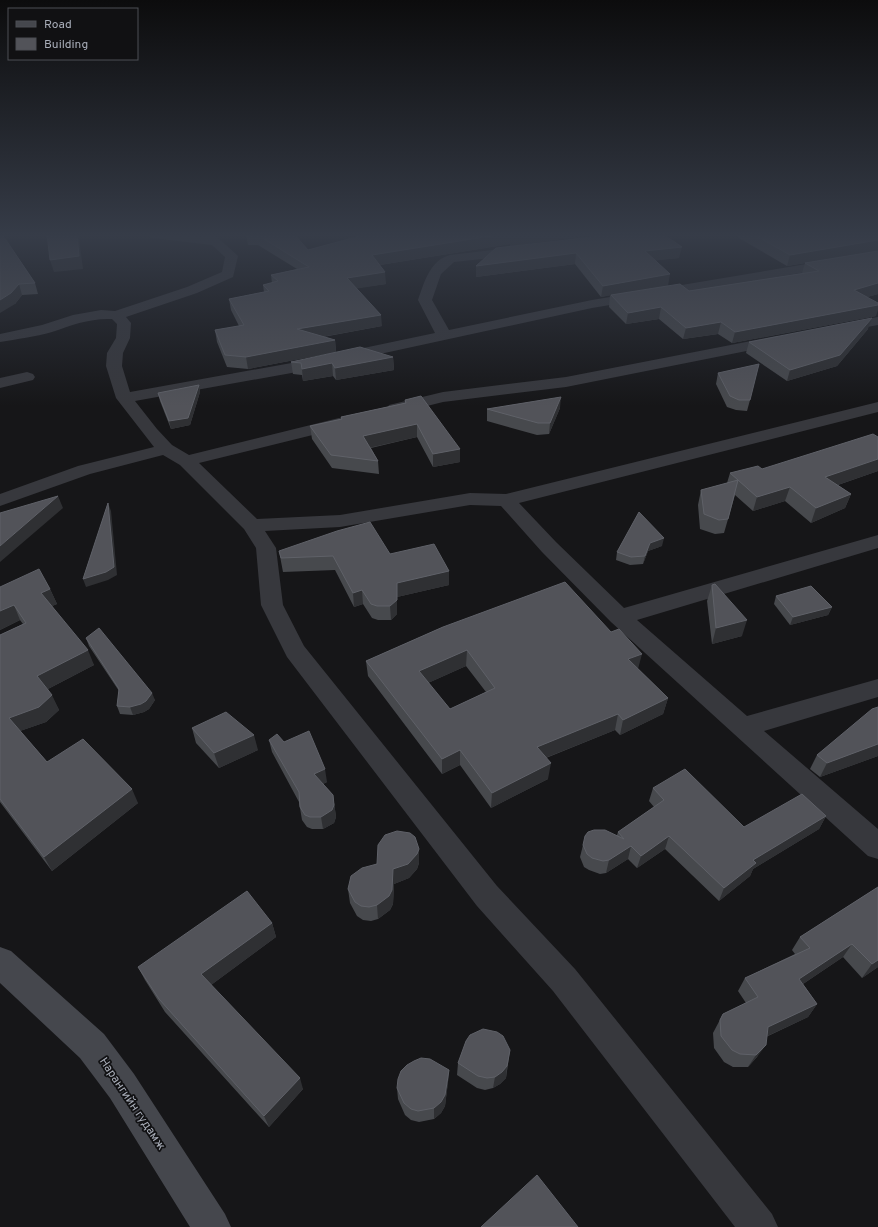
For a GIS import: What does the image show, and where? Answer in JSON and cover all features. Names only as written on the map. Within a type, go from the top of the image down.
[{"type":"main road","name":"Нарангийн гудамж","points":[[0,962],[92,1046],[122,1086],[212,1227]]},
{"type":"street","points":[[0,338],[46,329],[73,319],[101,314],[116,315],[188,291]]},
{"type":"street","points":[[428,291],[425,300],[444,335]]},
{"type":"street","points":[[124,398],[297,367],[592,304],[668,291]]},
{"type":"street","points":[[116,315],[124,323],[123,338],[115,352],[114,366],[124,398],[166,449],[186,461],[252,525],[266,548],[272,605],[295,651],[487,896],[564,980],[759,1227]]},
{"type":"street","points":[[823,332],[878,321]]},
{"type":"street","points":[[383,412],[443,397],[566,382],[792,338]]},
{"type":"street","points":[[0,383],[27,377]]},
{"type":"street","points":[[252,525],[340,521],[470,499],[506,500],[878,407]]},
{"type":"street","points":[[186,461],[352,420]]},
{"type":"street","points":[[0,500],[84,470],[166,449]]},
{"type":"street","points":[[506,500],[523,520],[619,617],[878,847]]},
{"type":"street","points":[[619,617],[878,541]]},
{"type":"street","points":[[744,727],[878,688]]},
{"type":"building","points":[[0,291],[13,291],[11,293],[0,300]]},
{"type":"building","points":[[268,291],[359,291],[381,315],[297,329],[335,340],[246,357],[225,355],[215,330],[244,325],[229,299]]},
{"type":"building","points":[[634,291],[856,291],[878,303],[878,305],[735,332],[721,322],[686,328],[661,307],[628,313],[611,295]]},
{"type":"building","points":[[872,318],[840,355],[790,370],[749,342]]},
{"type":"building","points":[[360,347],[393,357],[335,368],[332,363],[302,369],[301,363],[291,362]]},
{"type":"building","points":[[759,364],[750,400],[739,400],[730,396],[718,373]]},
{"type":"building","points":[[199,385],[188,418],[169,421],[158,393]]},
{"type":"building","points":[[421,396],[460,449],[433,454],[417,424],[363,436],[378,461],[331,455],[310,426],[342,419],[341,417],[406,403],[405,400]]},
{"type":"building","points":[[561,397],[550,423],[538,423],[487,409]]},
{"type":"building","points":[[873,434],[878,437],[878,459],[825,477],[851,494],[816,508],[790,487],[757,497],[730,473],[758,466],[762,469]]},
{"type":"building","points":[[738,480],[728,519],[719,520],[704,514],[701,490]]},
{"type":"building","points":[[58,496],[0,546],[0,513]]},
{"type":"building","points":[[108,503],[114,567],[106,572],[83,579]]},
{"type":"building","points":[[639,512],[664,538],[650,543],[645,556],[631,557],[617,552]]},
{"type":"building","points":[[370,522],[390,554],[434,544],[449,571],[397,583],[397,600],[390,606],[377,606],[371,604],[362,590],[353,593],[333,556],[281,558],[279,551],[337,531]]},
{"type":"building","points":[[39,569],[50,589],[41,593],[88,650],[37,676],[52,695],[39,707],[9,718],[47,762],[83,739],[132,789],[44,857],[0,799],[0,635],[26,623],[14,605],[0,611],[0,587]]},
{"type":"building","points":[[565,582],[611,632],[619,629],[642,654],[628,659],[668,698],[623,720],[618,714],[537,747],[551,763],[492,793],[460,750],[442,759],[366,661],[443,627]],"holes":[[[467,650],[495,688],[450,709],[419,671]]]},
{"type":"building","points":[[715,584],[747,620],[716,628],[712,585]]},
{"type":"building","points":[[811,586],[832,607],[793,617],[776,596]]},
{"type":"building","points":[[99,628],[152,693],[146,701],[141,704],[130,707],[117,706],[119,689],[86,638]]},
{"type":"building","points":[[878,707],[878,744],[827,763],[817,755],[872,709]]},
{"type":"building","points":[[226,712],[254,735],[214,753],[192,728]]},
{"type":"building","points":[[309,731],[325,769],[314,774],[333,795],[334,805],[332,810],[321,817],[310,817],[305,815],[300,807],[299,792],[269,740],[277,734],[284,742]]},
{"type":"building","points":[[685,769],[744,827],[802,794],[826,816],[753,860],[756,863],[724,888],[669,836],[641,856],[631,846],[609,860],[603,861],[592,858],[587,854],[583,845],[585,836],[588,832],[594,830],[605,830],[624,839],[618,832],[664,800],[653,788]]},
{"type":"building","points":[[397,831],[410,833],[415,837],[419,849],[417,854],[408,864],[393,869],[392,890],[389,896],[377,905],[369,907],[361,906],[355,902],[348,889],[351,876],[362,868],[377,864],[378,845],[385,835]]},
{"type":"building","points":[[878,887],[878,960],[872,964],[852,944],[799,979],[817,1004],[768,1027],[766,1045],[756,1055],[740,1054],[732,1050],[721,1036],[720,1020],[723,1014],[758,997],[745,978],[810,948],[800,937]]},
{"type":"building","points":[[247,891],[272,923],[201,974],[300,1078],[264,1116],[159,999],[138,967]]},
{"type":"building","points":[[483,1029],[497,1032],[503,1036],[510,1050],[507,1066],[495,1077],[487,1078],[478,1076],[458,1063],[466,1041],[470,1035]]},
{"type":"building","points":[[421,1058],[430,1059],[449,1070],[445,1095],[441,1102],[434,1108],[418,1111],[411,1109],[404,1103],[397,1088],[401,1071],[407,1065]]},
{"type":"building","points":[[537,1175],[578,1227],[481,1227]]}]
